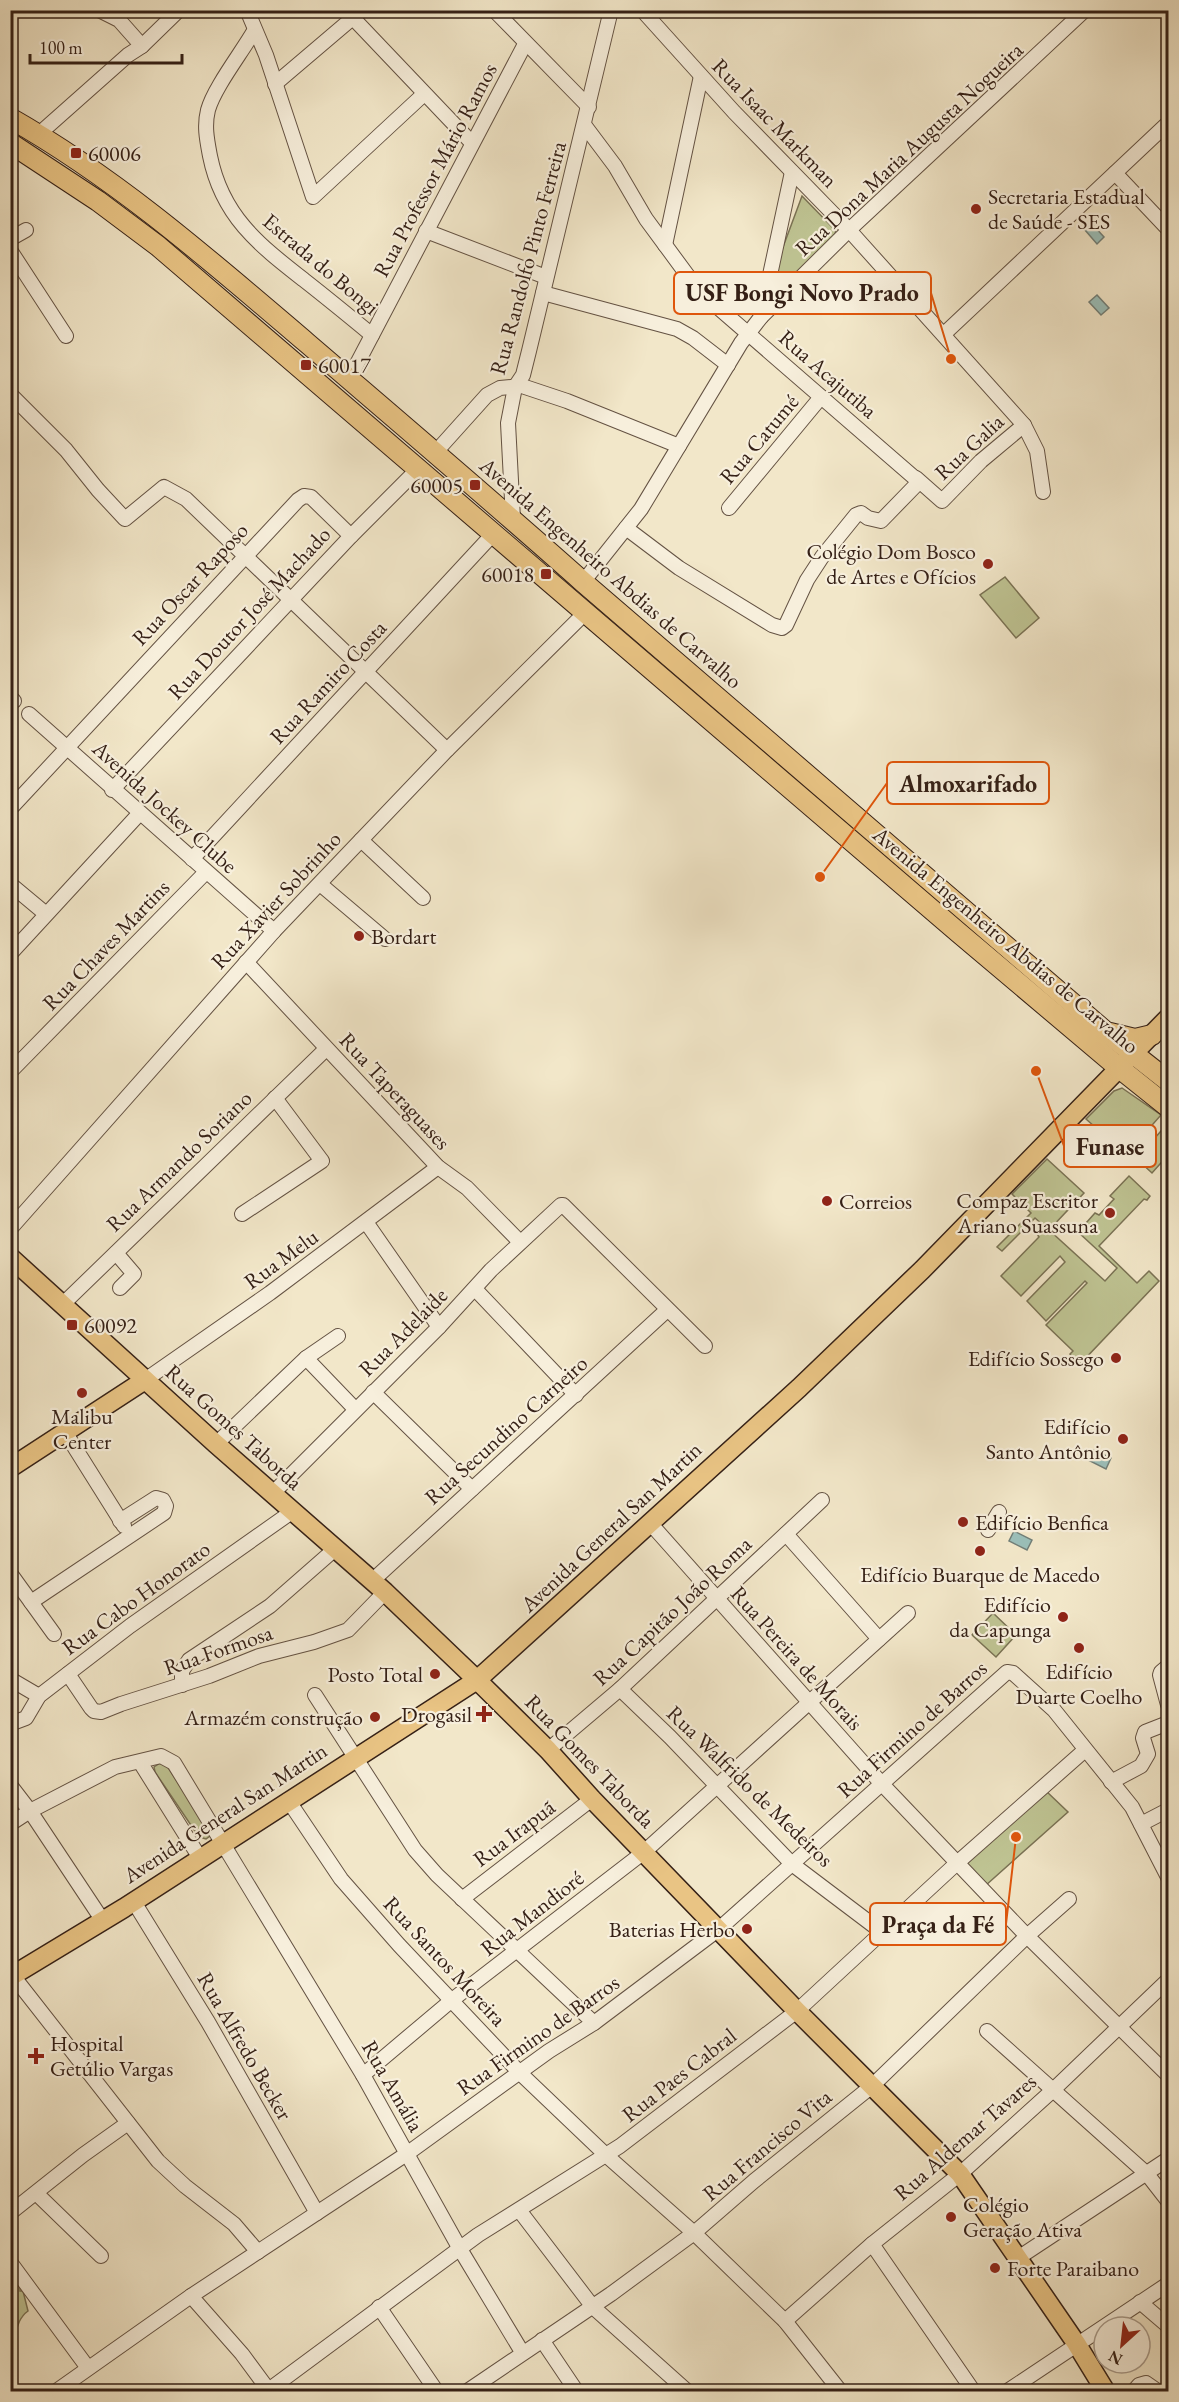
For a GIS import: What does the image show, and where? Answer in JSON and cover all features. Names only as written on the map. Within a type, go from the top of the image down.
[{"type":"highway","name":"Avenida Engenheiro Abdias de Carvalho","points":[[10,118],[96,171],[172,228],[1107,1032],[1132,1046],[1162,1077]]},
{"type":"highway","name":"Avenida Engenheiro Abdias de Carvalho","points":[[10,143],[98,201],[158,246],[1099,1051],[1124,1079],[1168,1107]]},
{"type":"highway","points":[[960,933],[999,939],[1024,948],[1041,958],[1132,1046],[1141,1038],[1152,1035],[1149,1051],[1162,1077]]},
{"type":"main road","points":[[1152,1035],[1168,1018]]},
{"type":"main road","name":"Avenida General San Martin","points":[[11,1975],[134,1902],[288,1800],[477,1680],[543,1623],[799,1388],[1124,1079],[1132,1046]]},
{"type":"main road","name":"Rua Gomes Taborda","points":[[10,1257],[216,1444],[379,1586],[477,1680],[548,1750],[592,1799],[797,2011],[960,2174],[1078,2346],[1106,2391]]},
{"type":"main road","points":[[12,1463],[146,1380]]},
{"type":"street","points":[[99,10],[118,15],[142,45]]},
{"type":"street","points":[[39,134],[179,10]]},
{"type":"street","name":"Estrada do Bongi","points":[[247,10],[266,55],[313,197],[424,93]]},
{"type":"street","points":[[494,10],[589,107]]},
{"type":"street","name":"Rua Randolfo Pinto Ferreira","points":[[513,519],[508,423],[515,387],[523,375],[585,126],[611,10]]},
{"type":"street","name":"Rua Isaac Markman","points":[[642,10],[849,230],[1024,424],[1037,451],[1043,492]]},
{"type":"street","name":"Rua Dona Maria Augusta Nogueira","points":[[583,582],[641,509],[747,333],[761,317],[849,230],[1032,65],[1085,10]]},
{"type":"street","points":[[275,84],[357,14],[424,93],[472,143]]},
{"type":"street","name":"Estrada do Bongi","points":[[255,31],[213,97],[208,110],[207,134],[218,185],[236,219],[259,245],[372,335]]},
{"type":"street","name":"Rua Professor Mário Ramos","points":[[349,379],[525,44]]},
{"type":"street","points":[[665,245],[702,76]]},
{"type":"street","points":[[944,334],[1168,123]]},
{"type":"street","name":"Rua Acajutiba","points":[[585,126],[615,166],[646,219],[699,291],[917,479]]},
{"type":"street","name":"Rua Dona Maria Augusta Nogueira","points":[[761,317],[792,172]]},
{"type":"street","points":[[1115,173],[1168,229]]},
{"type":"street","points":[[10,239],[26,230]]},
{"type":"street","points":[[426,231],[546,278]]},
{"type":"street","points":[[10,250],[66,336]]},
{"type":"street","points":[[543,293],[677,330],[693,338],[728,365]]},
{"type":"street","points":[[434,454],[487,395],[500,388],[522,386],[567,400],[679,446]]},
{"type":"street","points":[[10,394],[66,450],[125,519],[164,487],[186,499],[290,602],[447,750]]},
{"type":"street","name":"Rua Catumé","points":[[729,508],[821,397]]},
{"type":"street","name":"Rua Galia","points":[[917,479],[942,501],[981,461],[1024,424]]},
{"type":"street","name":"Rua Doutor José Machado","points":[[112,790],[351,536],[419,468]]},
{"type":"street","points":[[626,528],[680,568],[778,628],[786,625],[807,580],[856,514],[861,513],[868,518],[881,520],[916,485],[917,479]]},
{"type":"street","name":"Rua Oscar Raposo","points":[[10,809],[245,556],[304,496],[311,497],[351,536]]},
{"type":"street","name":"Rua Ramiro Costa","points":[[192,859],[494,533]]},
{"type":"street","name":"Rua Xavier Sobrinho","points":[[10,1229],[274,932],[447,750],[586,612]]},
{"type":"street","name":"Avenida Jockey Clube","points":[[29,714],[274,932]]},
{"type":"street","points":[[10,954],[139,814]]},
{"type":"street","points":[[361,840],[423,898]]},
{"type":"street","name":"Rua Chaves Martins","points":[[10,1072],[206,872]]},
{"type":"street","points":[[10,884],[46,914]]},
{"type":"street","points":[[320,884],[385,939]]},
{"type":"street","name":"Rua Taperaguases","points":[[246,962],[438,1167],[467,1188],[520,1242]]},
{"type":"street","name":"Rua Armando Soriano","points":[[63,1304],[326,1049]]},
{"type":"street","points":[[242,1214],[322,1161],[275,1098]]},
{"type":"street","name":"Rua Melu","points":[[146,1380],[366,1222],[438,1167]]},
{"type":"street","name":"Rua Adelaide","points":[[273,1493],[439,1327],[491,1270],[558,1206],[563,1205],[667,1310]]},
{"type":"street","points":[[366,1222],[439,1327]]},
{"type":"street","points":[[116,1253],[134,1275],[120,1288]]},
{"type":"street","points":[[475,1289],[576,1395]]},
{"type":"street","points":[[667,1310],[705,1346]]},
{"type":"street","name":"Rua Secundino Carneiro","points":[[379,1586],[472,1489],[667,1310]]},
{"type":"street","points":[[216,1444],[306,1358],[338,1336]]},
{"type":"street","points":[[306,1358],[355,1409]]},
{"type":"street","points":[[373,1392],[472,1489]]},
{"type":"street","points":[[65,1432],[130,1534]]},
{"type":"street","points":[[31,1602],[164,1513],[166,1506],[163,1500],[156,1498],[120,1521]]},
{"type":"street","name":"Rua Capitão João Roma","points":[[548,1750],[621,1689],[822,1500]]},
{"type":"street","name":"Rua Cabo Honorato","points":[[10,1724],[26,1718],[39,1696],[130,1626],[293,1511]]},
{"type":"street","points":[[988,1530],[999,1512]]},
{"type":"street","name":"Rua Pereira de Morais","points":[[650,1523],[881,1783],[1027,1936],[1168,2074]]},
{"type":"street","points":[[786,1534],[879,1639]]},
{"type":"street","points":[[182,1685],[182,1671],[189,1660],[270,1606],[335,1549]]},
{"type":"street","points":[[10,1573],[54,1634]]},
{"type":"street","name":"Rua Formosa","points":[[68,1674],[91,1708],[97,1713],[259,1656],[314,1642],[348,1630],[379,1586]]},
{"type":"street","name":"Rua Mandioré","points":[[363,2075],[452,2000],[519,1951],[644,1852],[908,1612]]},
{"type":"street","points":[[1168,1666],[1160,1675],[1168,1705]]},
{"type":"street","name":"Rua Firmino de Barros","points":[[55,2391],[191,2296],[408,2153],[549,2051],[594,2023],[718,1929],[1007,1672],[1013,1673],[1054,1710],[1085,1750]]},
{"type":"street","points":[[10,1679],[39,1696]]},
{"type":"street","name":"Rua Walfrido de Medeiros","points":[[621,1689],[792,1864],[882,1932]]},
{"type":"street","points":[[315,1695],[415,1850],[462,1899],[594,2023]]},
{"type":"street","points":[[1111,1782],[1141,1766],[1148,1758],[1143,1738],[1145,1732],[1168,1723]]},
{"type":"street","points":[[1085,1750],[1132,1807],[1168,1877]]},
{"type":"street","name":"Rua Paes Cabral","points":[[268,2391],[478,2235],[607,2156],[797,2011],[957,1863],[1085,1750]]},
{"type":"street","name":"Rua Amália","points":[[141,1762],[161,1756],[174,1762],[363,2075],[460,2249],[522,2352]]},
{"type":"street","points":[[10,1824],[30,1811],[115,1767],[141,1762],[200,1858]]},
{"type":"street","points":[[10,1785],[30,1811],[103,1921]]},
{"type":"street","name":"Rua Irapuã","points":[[462,1899],[592,1799]]},
{"type":"street","name":"Rua Santos Moreira","points":[[288,1800],[341,1879],[399,1945],[520,2073],[607,2156],[694,2233],[785,2321],[841,2391]]},
{"type":"street","points":[[1142,1824],[1168,1810]]},
{"type":"street","name":"Rua Francisco Vita","points":[[466,2391],[593,2307],[694,2233],[754,2181],[872,2086],[1027,1936],[1069,1899]]},
{"type":"street","name":"Rua Alfredo Becker","points":[[134,1902],[208,2022],[317,2213]]},
{"type":"street","points":[[11,1975],[158,2161],[185,2186],[234,2224],[258,2252]]},
{"type":"street","name":"Rua Aldemar Tavares","points":[[785,2321],[872,2244],[960,2174],[1052,2091],[1168,1980]]},
{"type":"street","points":[[987,2031],[1147,2174],[1168,2201]]},
{"type":"street","points":[[10,2213],[128,2123]]},
{"type":"street","points":[[1018,2258],[1168,2159]]},
{"type":"street","points":[[37,2194],[101,2256]]},
{"type":"street","points":[[519,2210],[593,2307],[688,2391]]},
{"type":"street","points":[[872,2244],[974,2391]]},
{"type":"street","points":[[10,2262],[88,2368]]},
{"type":"street","points":[[1006,2391],[1078,2346],[1168,2284]]},
{"type":"street","points":[[191,2296],[242,2354],[268,2391]]},
{"type":"street","points":[[1140,2302],[1168,2326]]},
{"type":"street","points":[[379,2307],[437,2391]]},
{"type":"street","points":[[542,2340],[577,2391]]},
{"type":"street","points":[[1133,2391],[1138,2385],[1149,2383],[1158,2391]]},
{"type":"green space","points":[[802,196],[835,230],[836,237],[784,288],[776,289],[770,282]]},
{"type":"green space","points":[[1005,577],[1039,618],[1016,638],[980,595]]},
{"type":"green space","points":[[1122,1088],[1161,1115],[1132,1148],[1139,1156],[1168,1123],[1168,1155],[1152,1173],[1125,1148],[1122,1151],[1086,1119],[1114,1091]]},
{"type":"green space","points":[[1047,1159],[1084,1193],[1049,1230],[1105,1281],[1117,1268],[1078,1232],[1095,1213],[1099,1215],[1114,1199],[1110,1196],[1129,1176],[1150,1196],[1147,1200],[1144,1199],[1099,1246],[1137,1283],[1149,1271],[1159,1281],[1079,1365],[1070,1354],[1073,1351],[1046,1325],[1087,1283],[1085,1281],[1046,1321],[1027,1301],[1065,1262],[1060,1256],[1021,1296],[1001,1276],[1039,1237],[1037,1234],[1044,1226],[1035,1218],[1002,1251],[997,1247],[1031,1213],[1012,1194]]},
{"type":"green space","points":[[993,1613],[1016,1635],[996,1657],[972,1635]]},
{"type":"green space","points":[[160,1763],[167,1766],[210,1831],[210,1836],[206,1839],[199,1837],[155,1772],[154,1767]]},
{"type":"green space","points":[[1045,1790],[1068,1812],[985,1886],[964,1862]]},
{"type":"green space","points":[[10,2271],[20,2291],[23,2291],[28,2311],[19,2322],[16,2335],[11,2339]]},
{"type":"water","points":[[1092,224],[1104,237],[1097,244],[1085,230]]},
{"type":"water","points":[[1097,295],[1109,308],[1101,315],[1089,302]]},
{"type":"water","points":[[1093,1450],[1111,1458],[1106,1469],[1088,1460]]},
{"type":"water","points":[[1014,1531],[1032,1540],[1027,1550],[1009,1541]]},
{"type":"place","name":"60006","points":[[76,153]]},
{"type":"place","name":"Secretaria Estadual de Saúde - SES","points":[[976,209]]},
{"type":"place","name":"USF Bongi Novo Prado","points":[[951,359]]},
{"type":"place","name":"60017","points":[[306,365]]},
{"type":"place","name":"60005","points":[[475,485]]},
{"type":"place","name":"Colégio Dom Bosco de Artes e Ofícios","points":[[988,564]]},
{"type":"place","name":"60018","points":[[546,574]]},
{"type":"place","name":"Almoxarifado","points":[[820,877]]},
{"type":"place","name":"Bordart","points":[[359,936]]},
{"type":"place","name":"Funase","points":[[1036,1071]]},
{"type":"place","name":"Correios","points":[[827,1201]]},
{"type":"place","name":"Compaz Escritor Ariano Suassuna","points":[[1110,1213]]},
{"type":"place","name":"60092","points":[[72,1325]]},
{"type":"place","name":"Edifício Sossego","points":[[1116,1358]]},
{"type":"place","name":"Malibu Center","points":[[82,1393]]},
{"type":"place","name":"Edifício Santo Antônio","points":[[1123,1439]]},
{"type":"place","name":"Edifício Benfica","points":[[963,1522]]},
{"type":"place","name":"Edifício Buarque de Macedo","points":[[980,1551]]},
{"type":"place","name":"Edifício da Capunga","points":[[1063,1617]]},
{"type":"place","name":"Edifício Duarte Coelho","points":[[1079,1648]]},
{"type":"place","name":"Posto Total","points":[[435,1674]]},
{"type":"place","name":"Drogasil","points":[[484,1714]]},
{"type":"place","name":"Armazém construção","points":[[375,1717]]},
{"type":"place","name":"Praça da Fé","points":[[1016,1837]]},
{"type":"place","name":"Baterias Herbo","points":[[747,1929]]},
{"type":"place","name":"Hospital Getúlio Vargas","points":[[36,2056]]},
{"type":"place","name":"Colégio Geração Ativa","points":[[951,2217]]},
{"type":"place","name":"Forte Paraibano","points":[[995,2268]]}]
